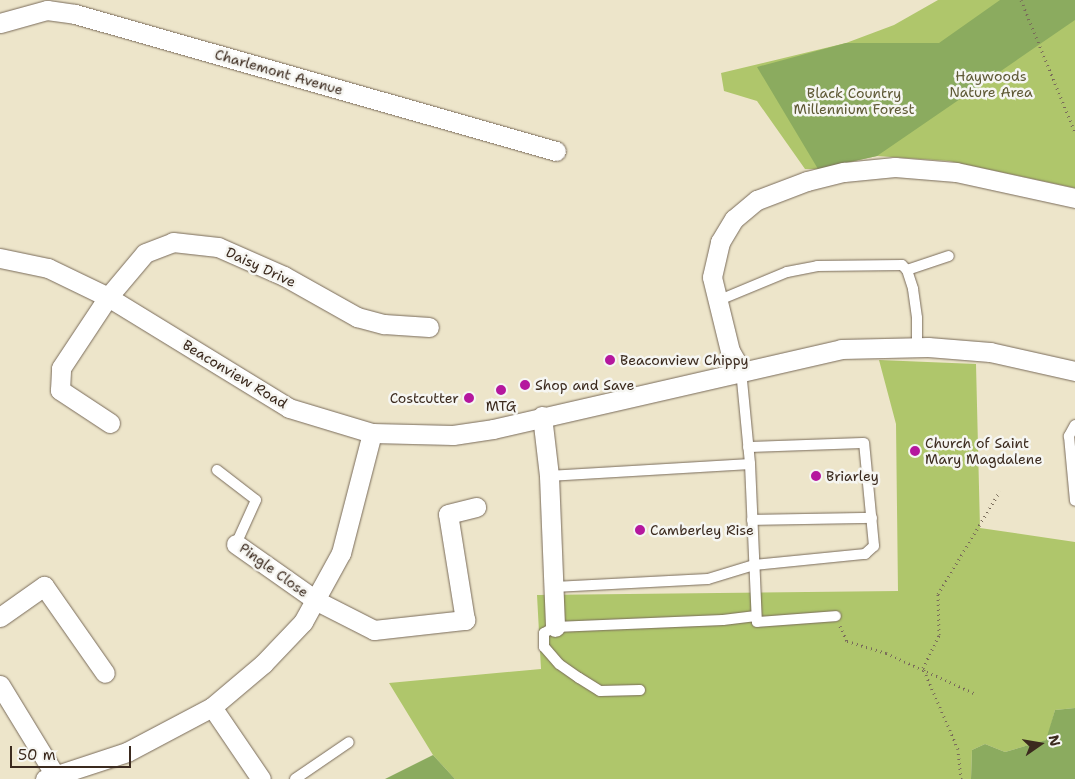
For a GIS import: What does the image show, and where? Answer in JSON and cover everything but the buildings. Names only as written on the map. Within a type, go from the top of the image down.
[{"type":"street","name":"Charlemont Avenue","points":[[0,23],[46,10],[75,14],[556,151]]},
{"type":"street","points":[[741,370],[730,351],[712,277],[720,242],[734,219],[757,200],[807,181],[844,172],[895,167],[956,172],[1075,198]]},
{"type":"street","name":"Daisy Drive","points":[[110,423],[60,390],[61,368],[108,297],[145,253],[173,242],[218,247],[284,276],[357,318],[384,324],[429,328]]},
{"type":"street","name":"Beaconview Road","points":[[0,258],[48,268],[108,297],[289,408],[372,434],[453,435],[493,429],[741,370],[841,349],[917,347],[990,352],[1075,370]]},
{"type":"street","points":[[542,416],[549,476],[555,627]]},
{"type":"street","points":[[0,686],[50,777],[127,752],[212,707],[263,664],[303,622],[317,601],[341,553],[372,434]]},
{"type":"street","name":"Pingle Close","points":[[236,544],[317,601],[374,630],[465,620],[448,514],[476,507]]},
{"type":"street","points":[[0,617],[44,586],[105,673]]},
{"type":"street","points":[[212,707],[261,779]]},
{"type":"lane","points":[[907,270],[949,256]]},
{"type":"lane","points":[[717,301],[787,272],[817,266],[902,265],[907,270],[918,318],[917,347]]},
{"type":"lane","points":[[741,370],[750,464],[757,622],[836,616]]},
{"type":"lane","points":[[1075,425],[1069,436],[1075,500]]},
{"type":"lane","points":[[554,587],[708,579],[754,566],[865,554],[874,546],[864,443],[748,447]]},
{"type":"lane","points":[[549,476],[750,464]]},
{"type":"lane","name":"Pingle Close","points":[[217,470],[256,500],[236,544]]},
{"type":"lane","points":[[752,520],[872,518]]},
{"type":"lane","points":[[640,690],[600,691],[559,664],[544,647],[544,633],[555,627],[723,620],[756,616]]},
{"type":"lane","points":[[295,779],[349,742]]},
{"type":"path","points":[[1020,0],[1075,132]]},
{"type":"path","points":[[961,779],[958,749],[923,668],[938,636],[938,594],[1000,491]]},
{"type":"path","points":[[836,616],[847,641],[923,668],[976,694]]},
{"type":"green space","name":"Haywoods Nature Area","points":[[938,0],[1075,0],[1075,188],[949,161],[877,156],[818,169],[805,169],[757,101],[724,91],[721,73],[846,43],[894,25]]},
{"type":"green space","name":"Black Country Millennium Forest","points":[[1000,0],[1075,0],[1075,20],[877,156],[818,169],[757,67],[846,43],[939,43]]},
{"type":"green space","points":[[879,360],[976,364],[980,528],[1075,542],[1075,708],[1055,710],[1047,740],[1005,752],[985,744],[972,750],[971,779],[455,779],[433,755],[389,683],[541,669],[537,595],[898,591],[896,424]]},
{"type":"green space","points":[[1075,708],[1075,779],[971,779],[972,750],[985,744],[1005,752],[1046,740],[1055,710]]},
{"type":"green space","points":[[433,755],[455,779],[385,779]]},
{"type":"place","name":"Beaconview Chippy","points":[[610,360]]},
{"type":"place","name":"Shop and Save","points":[[525,385]]},
{"type":"place","name":"MTG","points":[[501,390]]},
{"type":"place","name":"Costcutter","points":[[469,398]]},
{"type":"place","name":"Church of Saint Mary Magdalene","points":[[915,451]]},
{"type":"place","name":"Briarley","points":[[816,476]]},
{"type":"place","name":"Camberley Rise","points":[[640,530]]}]
